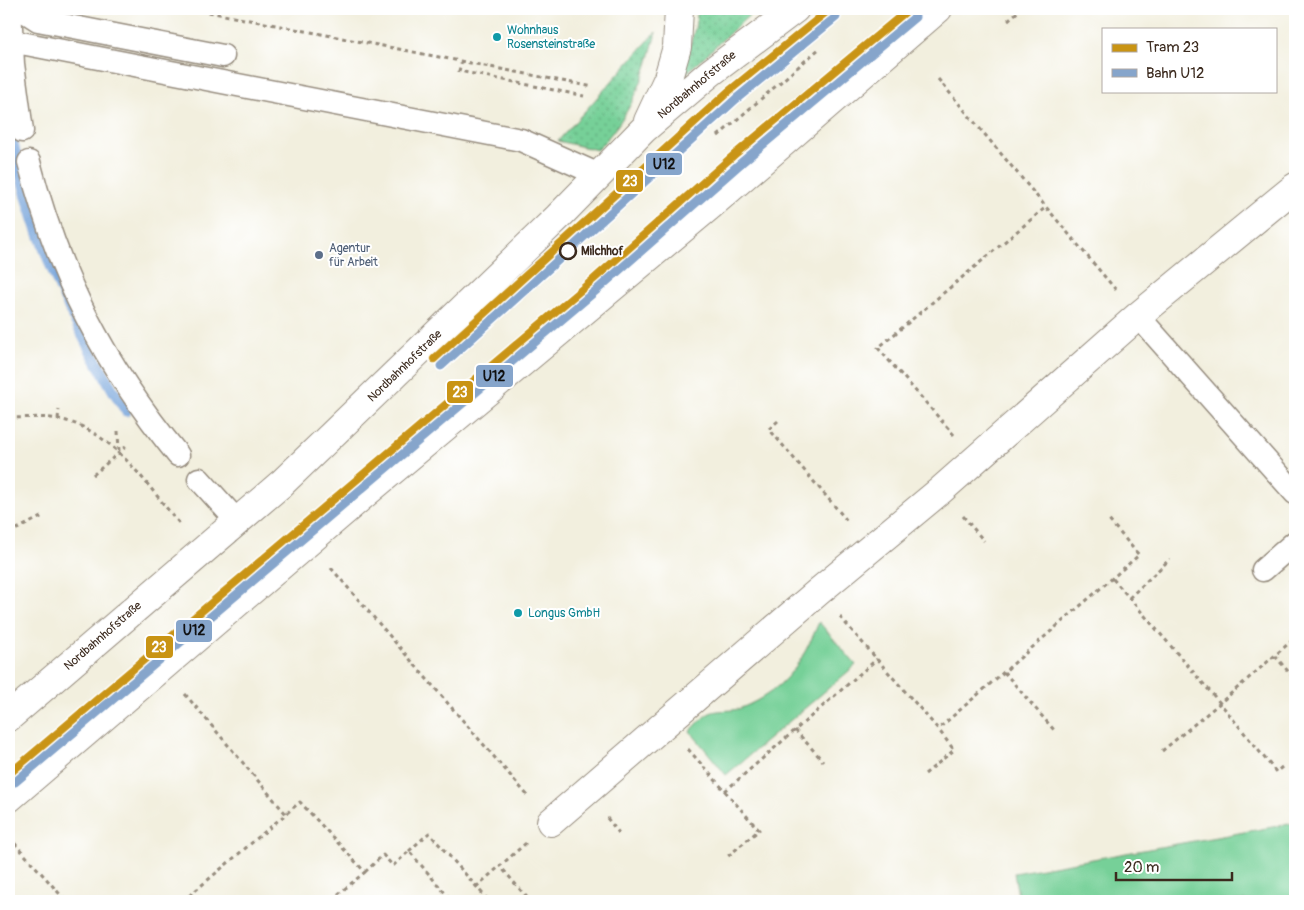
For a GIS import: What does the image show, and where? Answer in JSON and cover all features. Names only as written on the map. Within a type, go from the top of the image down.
[{"type":"street","points":[[644,129],[668,78],[677,47],[679,9]]},
{"type":"street","name":"Nordbahnhofstraße","points":[[9,716],[237,521],[348,420],[644,129],[710,73],[794,9]]},
{"type":"street","points":[[9,798],[362,496],[711,205],[938,9]]},
{"type":"street","points":[[551,822],[818,592],[976,460],[1138,316],[1295,186]]},
{"type":"lane","points":[[10,9],[11,41],[22,131]]},
{"type":"lane","points":[[20,9],[38,20],[223,56]]},
{"type":"lane","points":[[11,41],[521,140],[599,175]]},
{"type":"lane","points":[[29,162],[52,240],[80,308],[125,385],[152,424],[178,455]]},
{"type":"lane","points":[[1138,316],[1295,493]]},
{"type":"lane","points":[[199,479],[237,521]]},
{"type":"lane","points":[[1263,570],[1295,542]]},
{"type":"path","points":[[194,9],[593,87]]},
{"type":"path","points":[[1008,20],[1021,9]]},
{"type":"path","points":[[718,136],[820,48]]},
{"type":"path","points":[[462,60],[460,71],[584,96]]},
{"type":"path","points":[[938,79],[1138,316]]},
{"type":"path","points":[[976,460],[878,348],[1046,207]]},
{"type":"path","points":[[58,410],[58,419]]},
{"type":"path","points":[[9,418],[58,419],[92,430],[119,453],[203,550]]},
{"type":"path","points":[[778,421],[769,429],[871,548]]},
{"type":"path","points":[[93,475],[152,424]]},
{"type":"path","points":[[9,533],[43,516]]},
{"type":"path","points":[[938,729],[1139,555],[1108,519]]},
{"type":"path","points":[[1129,598],[1170,559]]},
{"type":"path","points":[[328,564],[551,822],[476,887]]},
{"type":"path","points":[[1113,579],[1220,703],[1276,772],[1282,767]]},
{"type":"path","points":[[818,592],[938,729],[954,750],[925,774]]},
{"type":"path","points":[[1162,751],[1295,638]]},
{"type":"path","points":[[1275,656],[1293,676]]},
{"type":"path","points":[[725,791],[877,659]]},
{"type":"path","points":[[1004,672],[1054,730]]},
{"type":"path","points":[[181,689],[286,814]]},
{"type":"path","points":[[666,723],[758,830],[727,857]]},
{"type":"path","points":[[795,730],[823,761]]},
{"type":"path","points":[[184,901],[300,802],[365,872]]},
{"type":"path","points":[[330,901],[383,855],[393,866],[429,833],[489,901]]},
{"type":"path","points":[[9,837],[66,901]]},
{"type":"path","points":[[408,851],[452,901]]},
{"type":"path","points":[[500,866],[530,901]]},
{"type":"green space","points":[[698,9],[756,9],[680,79],[695,28]]},
{"type":"green space","points":[[656,32],[647,66],[635,96],[619,123],[597,150],[558,141]]},
{"type":"green space","points":[[819,622],[856,665],[726,775],[690,731],[707,714],[741,708],[769,693],[780,684],[798,663]]},
{"type":"green space","points":[[1295,823],[1295,895],[1261,901],[1019,901],[1014,873]]},
{"type":"waterway","points":[[9,123],[17,162],[28,200],[54,273],[86,343],[126,411]]},
{"type":"tram line","name":"23","points":[[434,359],[729,91],[830,9]]},
{"type":"tram line","name":"23","points":[[9,774],[594,279],[734,155],[909,9]]},
{"type":"rail line","name":"U12","points":[[441,366],[736,99],[836,17]]},
{"type":"rail line","name":"U12","points":[[15,782],[600,287],[741,163],[915,17]]},
{"type":"place","name":"Wohnhaus Rosensteinstraße","points":[[497,37]]},
{"type":"place","name":"Milchhof","points":[[568,251]]},
{"type":"place","name":"Agentur für Arbeit","points":[[319,255]]},
{"type":"place","name":"Longus GmbH","points":[[518,613]]}]
